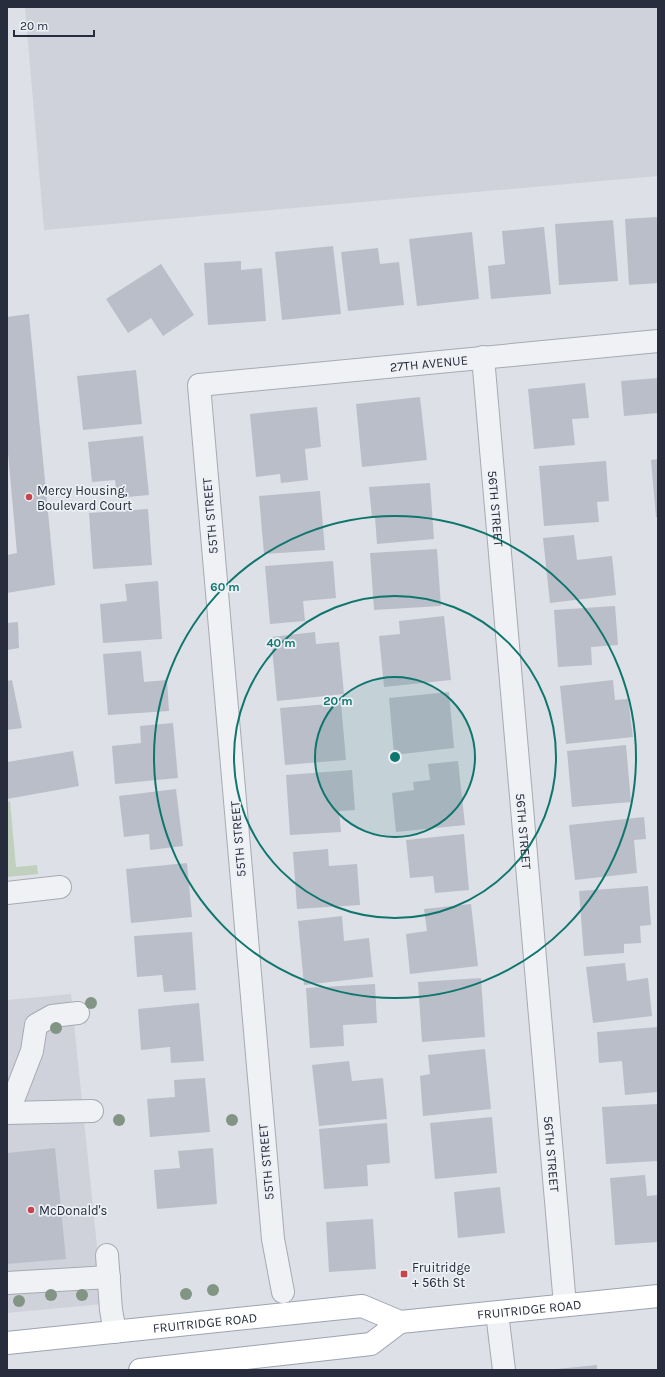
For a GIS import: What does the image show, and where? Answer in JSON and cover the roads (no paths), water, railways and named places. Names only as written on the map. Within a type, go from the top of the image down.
[{"type":"main road","name":"FRUITRIDGE ROAD","points":[[7,1343],[362,1306],[400,1322],[658,1296]]},
{"type":"main road","points":[[140,1370],[235,1365],[371,1344],[400,1322]]},
{"type":"street","name":"27TH AVENUE","points":[[199,384],[658,341]]},
{"type":"street","name":"56TH STREET","points":[[483,357],[565,1305]]},
{"type":"street","name":"55TH STREET","points":[[199,384],[273,1239],[283,1292]]},
{"type":"street","points":[[7,893],[60,887]]},
{"type":"street","points":[[78,1013],[52,1016],[36,1025],[32,1051],[16,1095],[7,1112],[92,1111]]},
{"type":"street","points":[[107,1255],[111,1310],[115,1332]]},
{"type":"street","points":[[7,1283],[109,1277]]},
{"type":"street","points":[[497,1313],[504,1370]]},
{"type":"place","name":"Mercy Housing, Boulevard Court","points":[[29,497]]},
{"type":"place","name":"McDonald's","points":[[31,1210]]},
{"type":"place","name":"Fruitridge + 56th St","points":[[404,1274]]}]
